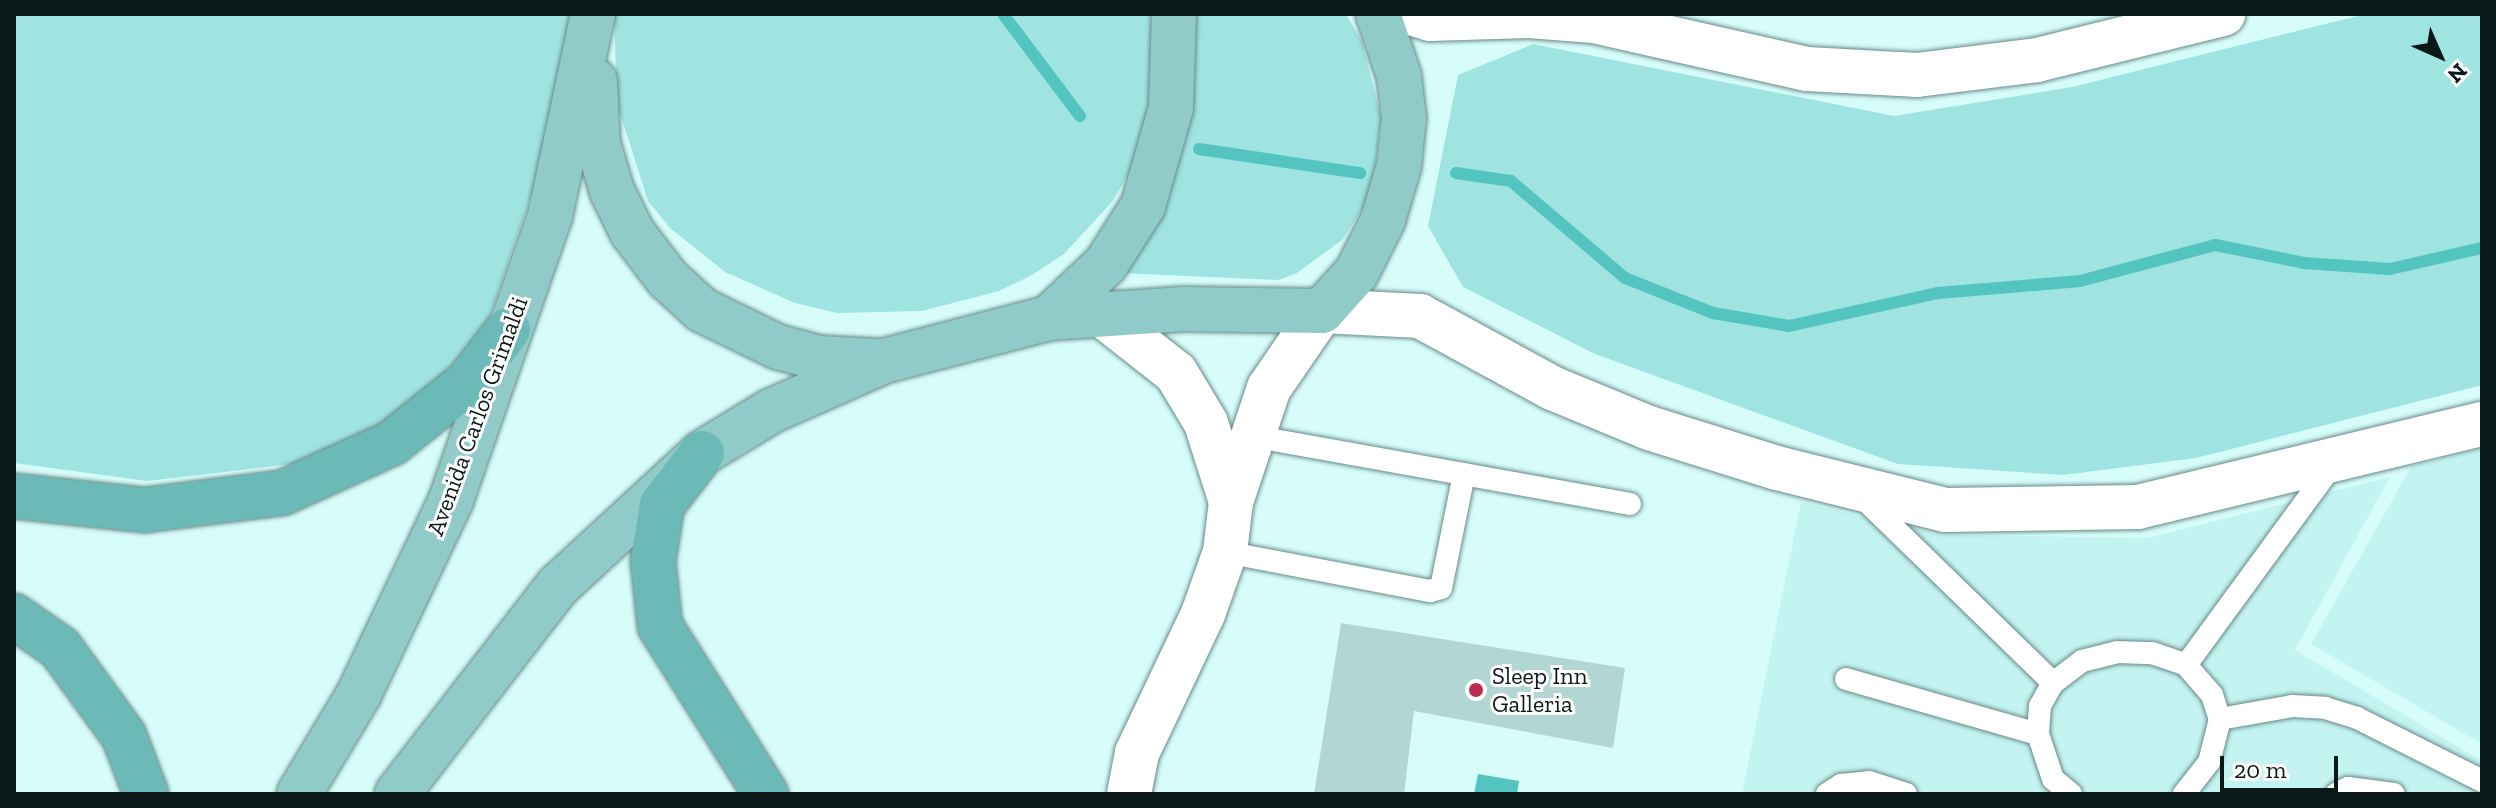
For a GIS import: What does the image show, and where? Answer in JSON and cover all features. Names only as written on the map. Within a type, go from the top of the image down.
[{"type":"highway","points":[[14,496],[145,510],[282,493],[392,443],[467,383],[508,330]]},
{"type":"highway","points":[[702,453],[662,505],[653,561],[660,626],[766,794]]},
{"type":"highway","points":[[14,616],[60,648],[124,736],[146,794]]},
{"type":"main road","points":[[593,14],[598,144],[612,191],[632,232],[667,278],[702,310],[778,347],[819,358],[884,361]]},
{"type":"main road","name":"Avenida Carlos Grimaldi","points":[[299,794],[359,694],[451,500],[550,216],[593,14]]},
{"type":"main road","points":[[1049,318],[1106,264],[1143,206],[1171,108],[1174,14]]},
{"type":"main road","points":[[397,794],[558,586],[702,453],[771,411],[884,361],[1049,318],[1184,309],[1322,311],[1357,272],[1383,220],[1399,166],[1404,118],[1399,76],[1378,14]]},
{"type":"street","points":[[1414,14],[1430,19],[1529,16],[1594,21],[1807,69],[1917,75],[2037,60],[2223,14]]},
{"type":"street","points":[[1129,794],[1137,753],[1203,614],[1225,552],[1231,502],[1269,388],[1322,311],[1420,316],[1552,388],[1649,428],[1946,510],[2138,507],[2334,463],[2482,424]]},
{"type":"street","points":[[1101,314],[1176,373],[1206,423],[1231,502]]},
{"type":"lane","points":[[1252,436],[1630,504]]},
{"type":"lane","points":[[2186,665],[2334,463]]},
{"type":"lane","points":[[1225,552],[1430,591],[1441,588],[1464,474]]},
{"type":"lane","points":[[1851,486],[2053,683]]},
{"type":"lane","points":[[2071,794],[2053,779],[2038,734],[2040,706],[2053,683],[2082,661],[2117,652],[2152,653],[2186,665],[2212,695],[2220,719],[2209,762],[2184,794]]},
{"type":"lane","points":[[1846,679],[2038,734]]},
{"type":"lane","points":[[2220,719],[2292,706],[2325,708],[2357,718],[2482,781]]},
{"type":"lane","points":[[1827,794],[1841,785],[1869,782],[1906,794]]},
{"type":"lane","points":[[2336,794],[2348,788],[2394,794]]},
{"type":"shaded area","points":[[14,14],[593,14],[467,383],[325,460],[147,481],[14,463]]},
{"type":"shaded area","points":[[614,14],[1151,14],[1151,107],[1130,172],[1112,202],[1064,254],[1032,275],[999,291],[922,311],[837,313],[795,303],[725,272],[670,228],[648,201],[617,104]]},
{"type":"shaded area","points":[[1188,14],[1346,14],[1362,42],[1381,117],[1374,176],[1363,208],[1342,240],[1297,273],[1279,280],[1118,273]]},
{"type":"shaded area","points":[[2366,14],[2482,14],[2482,385],[2196,458],[2063,475],[1898,464],[1595,354],[1463,287],[1428,226],[1458,75],[1533,44],[1894,116],[2072,87]]},
{"type":"shaded area","points":[[2482,449],[2482,744],[2311,644],[2411,467]]},
{"type":"shaded area","points":[[2390,477],[2295,650],[2482,761],[2482,794],[1742,794],[1801,502],[1940,535],[2147,538]]},
{"type":"shaded area","points":[[1478,774],[1519,781],[1517,794],[1474,794]]},
{"type":"building","name":"Sleep Inn Galleria","points":[[1341,623],[1625,668],[1613,748],[1414,711],[1404,794],[1314,794]]},
{"type":"waterway","points":[[1003,14],[1080,116]]},
{"type":"waterway","points":[[1199,149],[1360,173]]},
{"type":"waterway","points":[[1456,173],[1511,181],[1625,278],[1713,313],[1789,326],[1938,293],[2080,281],[2215,245],[2304,263],[2390,269],[2482,248]]},
{"type":"place","name":"Sleep Inn Galleria","points":[[1476,690]]}]
